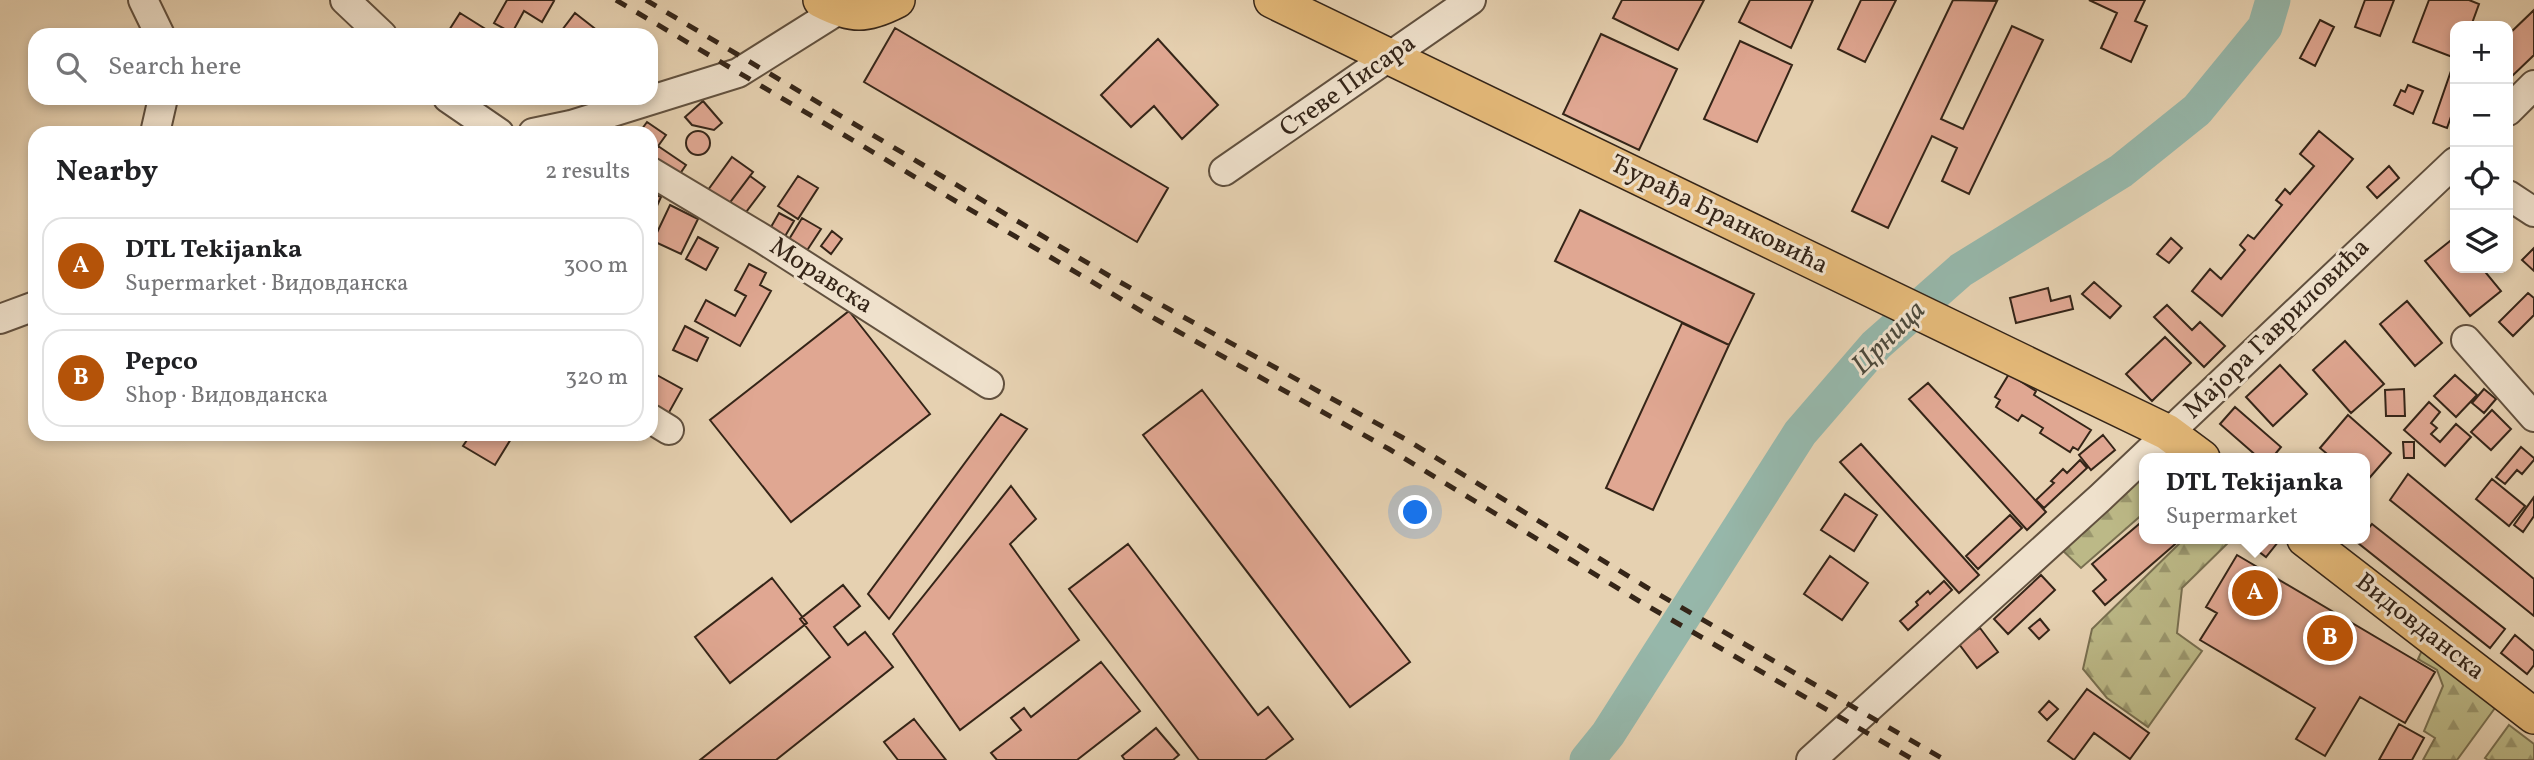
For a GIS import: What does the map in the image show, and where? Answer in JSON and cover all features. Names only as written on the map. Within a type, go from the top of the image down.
[{"type":"main road","points":[[830,5],[864,13],[897,0]]},
{"type":"main road","name":"Ђурађа Бранковића","points":[[1272,0],[2166,432]]},
{"type":"main road","points":[[2166,432],[2195,453]]},
{"type":"main road","name":"Видовданска","points":[[2311,544],[2534,716]]},
{"type":"street","points":[[143,0],[157,28]]},
{"type":"street","points":[[345,0],[375,28]]},
{"type":"street","name":"Стеве Писара","points":[[1224,172],[1471,0]]},
{"type":"street","points":[[658,101],[738,73],[830,5]]},
{"type":"street","points":[[2513,106],[2534,85]]},
{"type":"street","points":[[157,126],[161,105]]},
{"type":"street","points":[[458,105],[489,126]]},
{"type":"street","points":[[586,126],[646,105]]},
{"type":"street","name":"Мајора Гавриловића","points":[[2145,453],[2450,167]]},
{"type":"street","name":"Моравска","points":[[658,176],[763,239],[989,384]]},
{"type":"street","points":[[2513,198],[2534,212]]},
{"type":"street","points":[[0,319],[28,309]]},
{"type":"street","points":[[2466,340],[2534,417]]},
{"type":"street","name":"Мајора Гавриловића","points":[[1811,760],[2101,497],[2139,459]]},
{"type":"green space","points":[[2139,471],[2139,517],[2081,568],[2059,547]]},
{"type":"green space","points":[[2179,544],[2227,544],[2182,588],[2177,633],[2202,651],[2148,727],[2107,698],[2083,669],[2092,629]]},
{"type":"green space","points":[[2423,648],[2495,708],[2457,760],[2423,760],[2435,738],[2424,731],[2443,686],[2437,670],[2418,659]]},
{"type":"green space","points":[[2509,725],[2534,744],[2534,760],[2485,758]]},
{"type":"building","points":[[507,0],[554,1],[542,22],[524,11],[515,28],[503,28],[494,23]]},
{"type":"building","points":[[1622,0],[1704,0],[1678,50],[1613,18]]},
{"type":"building","points":[[1750,0],[1813,0],[1791,48],[1739,22]]},
{"type":"building","points":[[1861,0],[1896,0],[1865,62],[1838,49]]},
{"type":"building","points":[[1953,0],[1997,1],[1941,119],[1963,129],[2012,26],[2043,40],[1969,194],[1942,181],[1957,148],[1932,136],[1888,228],[1852,211]]},
{"type":"building","points":[[2089,0],[2145,0],[2135,21],[2147,26],[2131,62],[2101,48],[2117,13]]},
{"type":"building","points":[[2365,0],[2394,0],[2380,36],[2355,27]]},
{"type":"building","points":[[2429,0],[2469,0],[2479,4],[2473,21],[2450,21],[2450,56],[2413,42]]},
{"type":"building","points":[[2534,10],[2534,55],[2513,75],[2513,30]]},
{"type":"building","points":[[460,13],[484,28],[450,28]]},
{"type":"building","points":[[575,13],[594,28],[564,28]]},
{"type":"building","points":[[2320,20],[2334,27],[2315,66],[2300,58]]},
{"type":"building","points":[[895,28],[1168,188],[1137,242],[864,82]]},
{"type":"building","points":[[1601,34],[1677,69],[1639,150],[1563,114]]},
{"type":"building","points":[[1158,39],[1218,105],[1182,139],[1154,106],[1131,127],[1101,95]]},
{"type":"building","points":[[1740,41],[1792,65],[1757,142],[1704,119]]},
{"type":"building","points":[[2450,74],[2450,119],[2447,128],[2433,123]]},
{"type":"building","points":[[2408,85],[2423,91],[2413,114],[2394,105],[2401,90],[2405,92]]},
{"type":"building","points":[[703,101],[722,123],[714,130],[692,125],[685,117]]},
{"type":"building","points":[[658,130],[666,135],[658,146]]},
{"type":"building","points":[[698,131],[706,135],[710,143],[706,151],[698,155],[690,151],[686,143],[690,135]]},
{"type":"building","points":[[2319,131],[2353,159],[2222,316],[2192,291],[2210,269],[2221,279],[2245,250],[2240,245],[2248,235],[2254,239],[2282,205],[2276,200],[2285,189],[2290,194],[2314,166],[2300,154]]},
{"type":"building","points":[[658,146],[686,165],[677,178],[658,164]]},
{"type":"building","points":[[732,157],[753,172],[728,205],[708,190]]},
{"type":"building","points":[[2389,166],[2399,178],[2377,198],[2367,187]]},
{"type":"building","points":[[750,176],[765,187],[743,216],[728,205]]},
{"type":"building","points":[[798,176],[818,188],[798,219],[778,206]]},
{"type":"building","points":[[670,205],[698,219],[681,254],[658,243],[658,230]]},
{"type":"building","points":[[1580,210],[1754,294],[1729,345],[1555,261]]},
{"type":"building","points":[[779,213],[794,221],[781,243],[767,234]]},
{"type":"building","points":[[802,218],[821,229],[806,252],[788,241]]},
{"type":"building","points":[[832,231],[842,239],[831,254],[821,246]]},
{"type":"building","points":[[698,237],[718,248],[706,270],[686,259]]},
{"type":"building","points":[[2171,238],[2182,248],[2169,263],[2157,254]]},
{"type":"building","points":[[2450,241],[2450,273],[2486,273],[2501,291],[2470,316],[2425,261]]},
{"type":"building","points":[[2534,248],[2534,271],[2522,260]]},
{"type":"building","points":[[749,264],[766,273],[760,285],[771,291],[740,346],[695,321],[706,300],[735,316],[746,296],[735,290]]},
{"type":"building","points":[[2094,282],[2121,306],[2110,318],[2082,294]]},
{"type":"building","points":[[2048,288],[2051,301],[2070,296],[2073,309],[2016,323],[2010,298]]},
{"type":"building","points":[[2528,293],[2534,298],[2534,315],[2513,336],[2499,322]]},
{"type":"building","points":[[2407,301],[2442,343],[2415,366],[2380,324]]},
{"type":"building","points":[[2167,305],[2192,330],[2200,322],[2225,346],[2204,367],[2154,317]]},
{"type":"building","points":[[849,311],[930,414],[791,522],[710,420]]},
{"type":"building","points":[[1682,323],[1729,345],[1653,510],[1606,488]]},
{"type":"building","points":[[685,326],[708,338],[697,361],[673,350]]},
{"type":"building","points":[[2165,337],[2191,363],[2152,401],[2126,374]]},
{"type":"building","points":[[2345,341],[2384,384],[2351,413],[2313,370]]},
{"type":"building","points":[[2280,365],[2307,394],[2273,426],[2246,397]]},
{"type":"building","points":[[2009,374],[2036,391],[2034,395],[2091,430],[2078,450],[2073,447],[2070,452],[2040,433],[2043,428],[2022,415],[2018,421],[1996,407],[2000,400],[1995,397]]},
{"type":"building","points":[[2455,375],[2477,395],[2456,417],[2434,396]]},
{"type":"building","points":[[658,376],[682,389],[667,416],[658,411]]},
{"type":"building","points":[[1928,383],[2046,512],[2027,530],[1909,399]]},
{"type":"building","points":[[2404,389],[2405,416],[2386,416],[2385,390]]},
{"type":"building","points":[[2484,389],[2496,399],[2484,413],[2472,403]]},
{"type":"building","points":[[1202,390],[1410,662],[1350,707],[1143,435]]},
{"type":"building","points":[[2429,402],[2440,412],[2431,423],[2437,428],[2431,434],[2440,442],[2456,424],[2471,437],[2445,466],[2404,430]]},
{"type":"building","points":[[2235,407],[2281,447],[2276,453],[2253,453],[2220,424]]},
{"type":"building","points":[[2492,410],[2511,429],[2491,450],[2471,432]]},
{"type":"building","points":[[1001,414],[1027,429],[889,619],[868,594]]},
{"type":"building","points":[[2348,415],[2391,453],[2370,477],[2370,453],[2326,453],[2320,448]]},
{"type":"building","points":[[2103,435],[2115,450],[2091,470],[2079,455]]},
{"type":"building","points":[[466,441],[510,441],[495,465],[463,446]]},
{"type":"building","points":[[2403,442],[2414,442],[2414,458],[2404,458]]},
{"type":"building","points":[[1861,444],[1979,575],[1959,593],[1840,462]]},
{"type":"building","points":[[2521,447],[2534,460],[2522,474],[2517,470],[2505,484],[2496,477]]},
{"type":"building","points":[[2080,460],[2087,468],[2044,508],[2036,500],[2054,483],[2051,481],[2063,469],[2067,473]]},
{"type":"building","points":[[2408,474],[2534,579],[2534,616],[2390,500]]},
{"type":"building","points":[[2492,479],[2525,506],[2509,526],[2476,499]]},
{"type":"building","points":[[1011,486],[1036,519],[1010,544],[1079,640],[960,730],[893,634]]},
{"type":"building","points":[[1845,494],[1877,515],[1854,551],[1821,530]]},
{"type":"building","points":[[2534,497],[2534,516],[2523,532],[2514,525]]},
{"type":"building","points":[[2010,515],[2022,528],[1978,569],[1966,556]]},
{"type":"building","points":[[2139,524],[2139,544],[2175,544],[2105,605],[2093,591],[2106,580],[2092,564]]},
{"type":"building","points":[[2372,524],[2505,629],[2490,648],[2359,544],[2370,544]]},
{"type":"building","points":[[1128,544],[1258,715],[1268,707],[1293,739],[1265,760],[1199,760],[1069,589]]},
{"type":"building","points":[[2249,544],[2276,544],[2266,557]]},
{"type":"building","points":[[2237,555],[2435,672],[2405,723],[2360,697],[2325,756],[2296,739],[2315,708],[2200,640],[2217,613],[2206,607]]},
{"type":"building","points":[[1830,556],[1868,583],[1842,620],[1804,594]]},
{"type":"building","points":[[2041,575],[2055,590],[2008,634],[1994,619]]},
{"type":"building","points":[[772,578],[807,623],[730,683],[695,637]]},
{"type":"building","points":[[1944,581],[1952,590],[1908,630],[1900,621],[1918,605],[1916,602],[1928,591],[1930,594]]},
{"type":"building","points":[[843,585],[860,606],[834,627],[848,645],[865,632],[893,667],[776,760],[700,760],[830,657],[800,619]]},
{"type":"building","points":[[2040,619],[2049,630],[2039,639],[2029,628]]},
{"type":"building","points":[[1980,628],[1998,652],[1977,668],[1959,644]]},
{"type":"building","points":[[2515,635],[2534,651],[2534,665],[2527,674],[2501,653]]},
{"type":"building","points":[[1101,662],[1140,711],[1077,760],[997,760],[991,753],[1021,730],[1011,718],[1024,708],[1031,717]]},
{"type":"building","points":[[2087,689],[2149,733],[2130,759],[2094,733],[2074,760],[2048,741]]},
{"type":"building","points":[[2049,701],[2058,709],[2047,720],[2039,712]]},
{"type":"building","points":[[914,719],[946,760],[898,760],[884,742]]},
{"type":"building","points":[[2399,724],[2424,738],[2412,760],[2379,760]]},
{"type":"building","points":[[1156,728],[1179,755],[1173,760],[1125,760],[1122,756]]},
{"type":"waterway","name":"Црница","points":[[1587,760],[1608,734],[1800,433],[1876,345],[1961,270],[2121,171],[2197,110],[2265,27],[2273,0]]},
{"type":"railway","points":[[616,0],[1143,312],[1389,449],[1639,601],[1914,760]]},
{"type":"railway","points":[[646,0],[1118,281],[1407,440],[1646,587],[1945,760]]},
{"type":"place","name":"DTL Tekijanka","points":[[2255,593]]},
{"type":"place","name":"Pepco","points":[[2330,638]]}]
